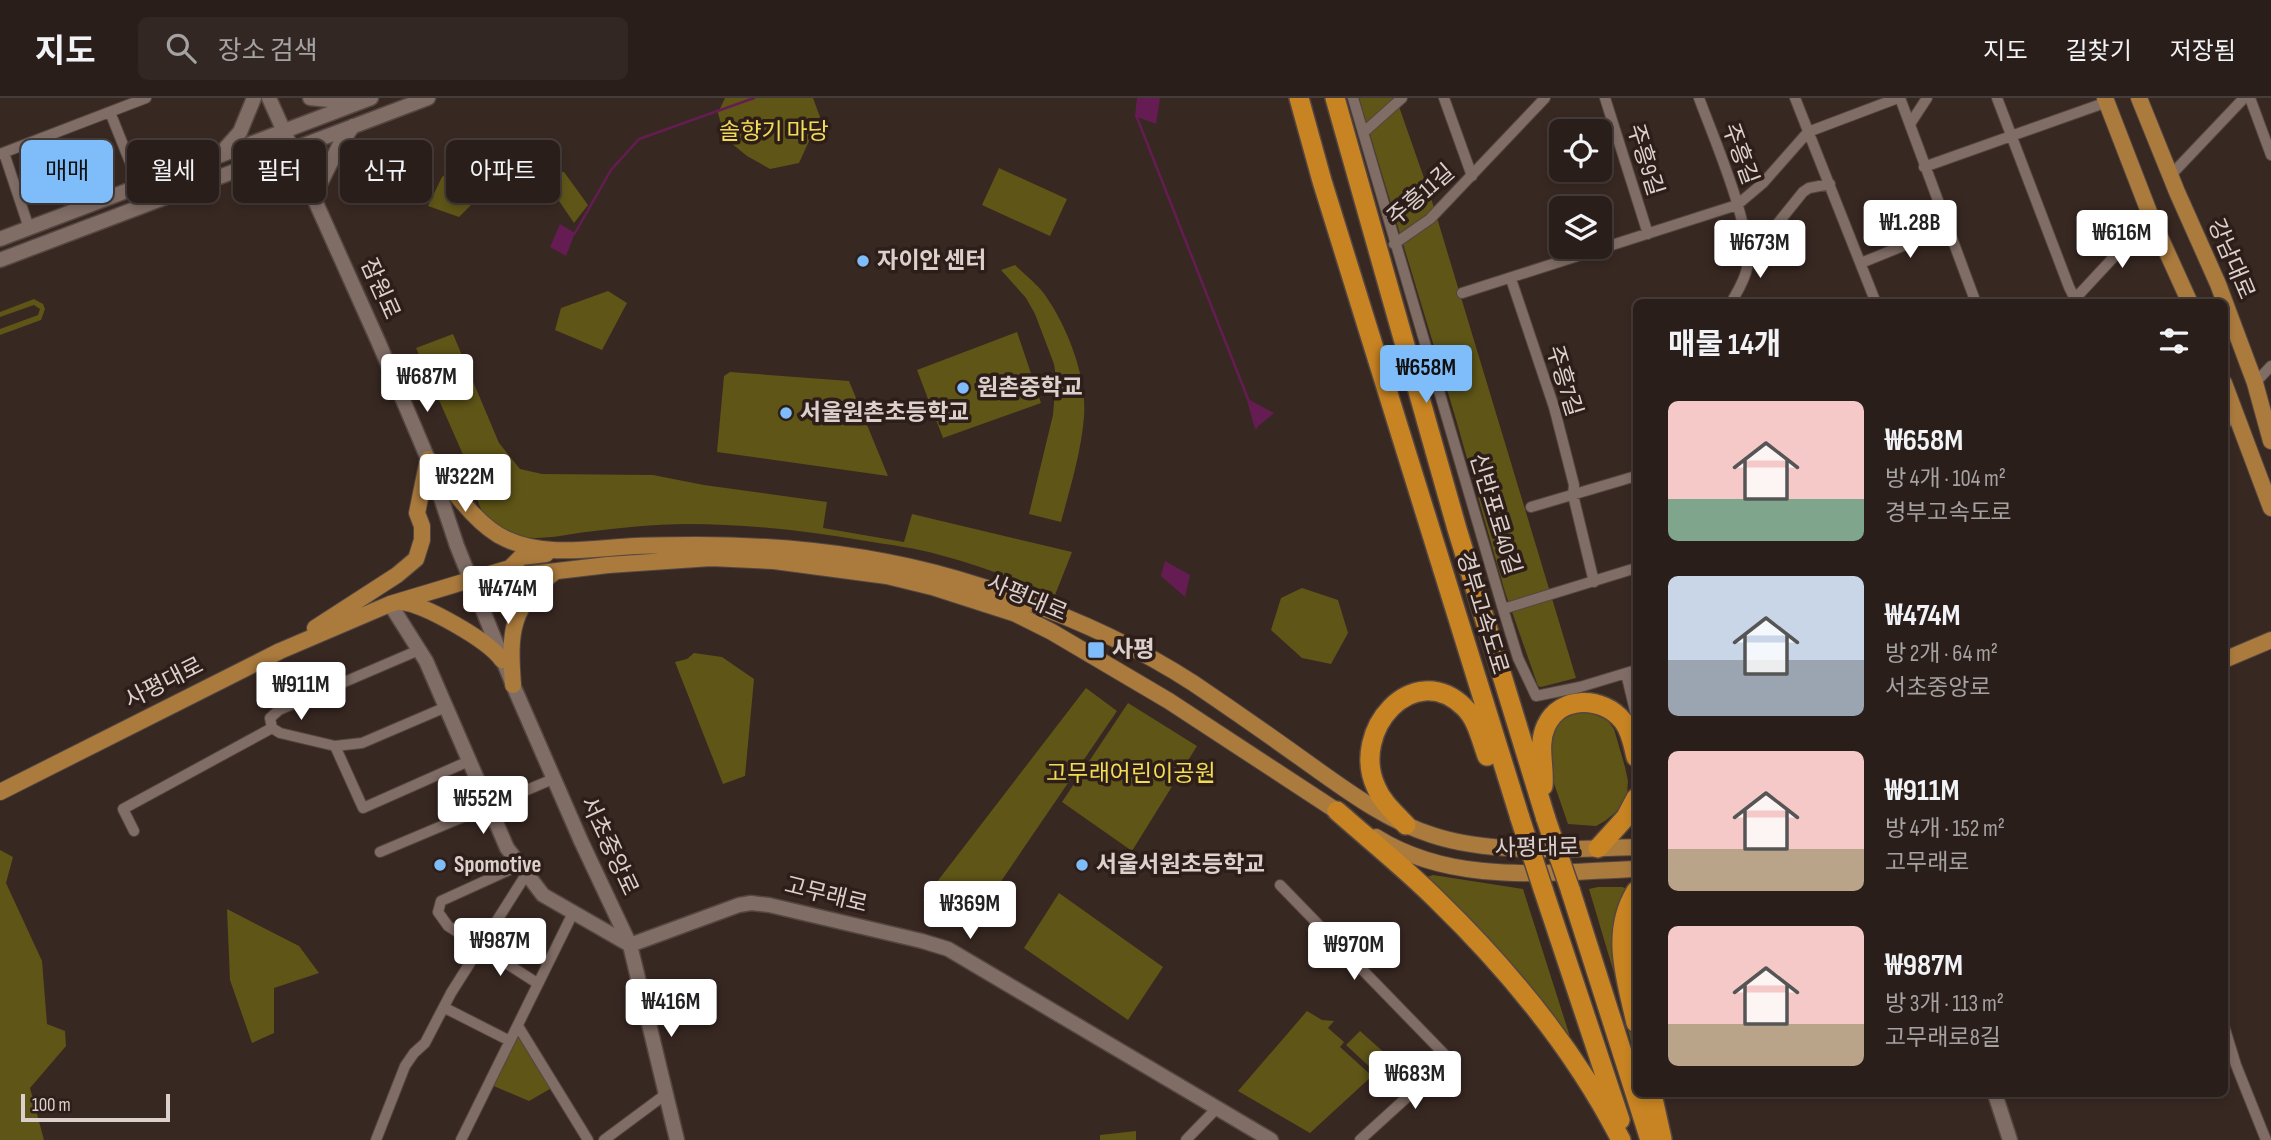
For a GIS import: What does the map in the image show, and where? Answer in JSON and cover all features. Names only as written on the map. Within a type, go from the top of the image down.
[{"type":"highway","points":[[1290,98],[1322,181]]},
{"type":"highway","name":"경부고속도로","points":[[1299,98],[1322,181],[1511,790],[1626,1140]]},
{"type":"highway","name":"경부고속도로","points":[[1335,98],[1457,529],[1544,812],[1633,1087]]},
{"type":"highway","points":[[1406,825],[1382,799],[1375,786],[1369,757],[1371,737],[1378,722],[1395,703],[1409,695],[1421,692],[1438,693],[1466,708],[1478,730],[1489,761],[1511,790]]},
{"type":"highway","points":[[1544,812],[1543,733],[1548,721],[1561,708],[1591,702],[1612,710],[1624,722],[1633,748]]},
{"type":"highway","points":[[1598,848],[1626,817],[1633,804]]},
{"type":"highway","points":[[1337,811],[1436,899],[1526,998],[1585,1078],[1620,1140]]},
{"type":"highway","points":[[1633,897],[1625,913],[1621,941],[1633,1007]]},
{"type":"highway","name":"경부고속도로","points":[[1636,1097],[1650,1140]]},
{"type":"highway","points":[[1653,1097],[1662,1140]]},
{"type":"main road","points":[[219,152],[238,136],[254,98]]},
{"type":"main road","name":"잠원로","points":[[269,98],[287,140]]},
{"type":"main road","points":[[310,98],[338,103],[368,99]]},
{"type":"main road","points":[[313,140],[428,98]]},
{"type":"main road","name":"강남대로","points":[[2139,98],[2224,299]]},
{"type":"main road","points":[[219,154],[368,99]]},
{"type":"main road","points":[[2106,100],[2151,217],[2188,299]]},
{"type":"main road","points":[[326,172],[339,146],[354,125]]},
{"type":"main road","points":[[0,239],[127,190]]},
{"type":"main road","points":[[0,260],[149,203]]},
{"type":"main road","name":"잠원로","points":[[315,203],[428,459],[471,580]]},
{"type":"main road","name":"강남대로","points":[[2228,311],[2255,383],[2271,441]]},
{"type":"main road","points":[[2228,392],[2271,508]]},
{"type":"main road","points":[[428,459],[492,532],[524,545],[569,552]]},
{"type":"main road","points":[[280,651],[397,575],[416,559],[421,546],[422,526],[417,513],[428,459]]},
{"type":"main road","name":"사평대로","points":[[0,792],[280,651],[392,603],[510,568],[521,557],[604,549],[752,545],[893,563],[957,579],[1093,629],[1191,682],[1367,803],[1406,825],[1435,836],[1478,845],[1633,847]]},
{"type":"main road","points":[[513,685],[510,646],[514,624],[530,594],[560,570],[562,562],[593,558],[604,549]]},
{"type":"main road","name":"사평대로","points":[[510,568],[523,575],[711,558],[774,561],[887,576],[1016,614],[1084,650],[1169,701],[1337,811],[1418,858],[1463,870],[1513,873],[1633,869]]},
{"type":"main road","name":"서초중앙로","points":[[471,580],[553,779],[630,946],[677,1140]]},
{"type":"main road","points":[[502,660],[483,641],[421,607],[411,603],[392,603],[426,661],[507,848],[543,895],[630,946]]},
{"type":"main road","points":[[2228,658],[2271,640]]},
{"type":"main road","name":"고무래로","points":[[630,946],[739,905],[751,903],[935,944],[968,960],[1271,1140]]},
{"type":"main road","points":[[1996,1097],[2010,1140]]},
{"type":"street","name":"신반포로40길","points":[[1353,98],[1503,609],[1518,658],[1536,696],[1631,672]]},
{"type":"street","points":[[1363,132],[1402,98]]},
{"type":"street","name":"주흥11길","points":[[1444,98],[1472,176]]},
{"type":"street","name":"주흥11길","points":[[1394,244],[1430,219],[1545,98]]},
{"type":"street","name":"주흥9길","points":[[1605,98],[1648,234]]},
{"type":"street","name":"주흥길","points":[[1699,98],[1738,205],[1747,247],[1745,277],[1733,299]]},
{"type":"street","points":[[1795,98],[1874,299]]},
{"type":"street","points":[[1462,293],[1738,205],[1763,183],[1808,132],[1899,98],[1974,299]]},
{"type":"street","points":[[1910,124],[1927,98]]},
{"type":"street","points":[[1997,98],[2074,299]]},
{"type":"street","points":[[2170,176],[2244,98]]},
{"type":"street","points":[[2250,98],[2271,155]]},
{"type":"street","points":[[29,228],[2,153],[143,99]]},
{"type":"street","points":[[1924,167],[2106,100]]},
{"type":"street","points":[[110,112],[127,155]]},
{"type":"street","points":[[1747,247],[1766,237],[1809,188],[1830,184]]},
{"type":"street","points":[[2077,299],[2151,217]]},
{"type":"street","points":[[1861,263],[1947,228]]},
{"type":"street","name":"주흥7길","points":[[1511,279],[1554,407],[1574,485],[1573,495],[1594,582]]},
{"type":"street","points":[[2255,383],[2271,366]]},
{"type":"street","points":[[2228,421],[2236,411]]},
{"type":"street","points":[[1531,506],[1633,477]]},
{"type":"street","points":[[1503,609],[1633,569]]},
{"type":"street","points":[[419,650],[279,710],[270,718],[272,728],[280,733],[335,746],[362,743],[446,708]]},
{"type":"street","points":[[134,831],[123,809],[272,728]]},
{"type":"street","points":[[335,746],[363,808],[469,761]]},
{"type":"street","points":[[380,852],[553,779]]},
{"type":"street","points":[[523,869],[441,901],[438,912],[448,926],[537,983]]},
{"type":"street","points":[[376,1140],[405,1066],[425,1044],[523,869]]},
{"type":"street","points":[[1280,885],[1449,1059],[1360,1140]]},
{"type":"street","points":[[461,1140],[573,913]]},
{"type":"street","points":[[444,1008],[510,1041]]},
{"type":"street","points":[[519,1026],[588,1140]]},
{"type":"street","points":[[2228,1040],[2266,1140]]},
{"type":"street","points":[[604,1140],[666,1094]]},
{"type":"street","points":[[1186,1140],[1218,1107]]},
{"type":"green space","name":"솔향기 마당","points":[[725,98],[813,98],[820,117],[799,163],[770,169],[747,156],[725,138],[718,113]]},
{"type":"green space","points":[[1359,98],[1396,98],[1431,198],[1576,678],[1538,686],[1505,592]]},
{"type":"green space","points":[[999,168],[1067,199],[1050,236],[982,205]]},
{"type":"green space","points":[[560,172],[564,172],[588,205],[574,223],[560,202]]},
{"type":"green space","points":[[446,174],[446,203],[473,203],[459,217],[428,206],[432,203],[442,177]]},
{"type":"green space","points":[[1015,265],[1042,291],[1061,322],[1074,353],[1082,386],[1083,430],[1061,522],[1029,514],[1053,415],[1056,377],[1054,364],[1035,314],[1026,298],[1001,270]]},
{"type":"green space","points":[[608,291],[627,303],[602,350],[555,330],[561,308]]},
{"type":"green space","points":[[34,299],[43,304],[45,309],[41,320],[0,335],[0,329],[38,315],[40,309],[34,305],[0,317],[0,312]]},
{"type":"green space","points":[[1017,332],[1041,403],[943,438],[917,370]]},
{"type":"green space","points":[[453,334],[499,443],[520,469],[542,474],[653,475],[827,502],[823,528],[904,542],[912,514],[1072,552],[1055,595],[984,568],[931,553],[799,531],[687,524],[636,526],[540,538],[504,532],[490,522],[481,509],[476,484],[416,348]]},
{"type":"green space","points":[[730,372],[849,381],[888,476],[717,452],[724,376]]},
{"type":"green space","points":[[1302,588],[1338,600],[1348,633],[1331,664],[1302,658],[1271,630],[1281,598]]},
{"type":"green space","points":[[694,653],[722,657],[754,679],[745,776],[723,784],[675,662],[687,659]]},
{"type":"green space","points":[[1086,688],[1117,711],[972,924],[923,900]]},
{"type":"green space","name":"고무래어린이공원","points":[[1128,703],[1197,746],[1132,851],[1062,802]]},
{"type":"green space","points":[[1587,711],[1607,720],[1614,729],[1628,781],[1622,807],[1596,826],[1568,824],[1549,769],[1550,732],[1565,715]]},
{"type":"green space","points":[[0,850],[13,857],[6,883],[42,961],[47,1024],[65,1031],[66,1046],[30,1088],[44,1140],[0,1140]]},
{"type":"green space","points":[[1433,875],[1523,889],[1579,1065],[1438,894],[1427,877]]},
{"type":"green space","points":[[1589,889],[1628,889],[1617,908],[1614,925],[1633,1023],[1633,1051],[1614,973]]},
{"type":"green space","points":[[1059,893],[1163,967],[1128,1020],[1024,948]]},
{"type":"green space","points":[[227,909],[299,946],[319,973],[274,988],[274,1033],[252,1043],[230,980]]},
{"type":"green space","points":[[1307,1011],[1322,1020],[1334,1021],[1328,1028],[1344,1042],[1340,1047],[1372,1076],[1310,1133],[1238,1091]]},
{"type":"green space","points":[[518,1026],[555,1086],[529,1101],[489,1084]]},
{"type":"green space","points":[[1360,1031],[1388,1056],[1373,1070],[1346,1045]]},
{"type":"green space","points":[[1136,1131],[1136,1140],[1100,1140],[1100,1135]]},
{"type":"shaded area","points":[[1137,98],[1160,98],[1156,124],[1135,116]]},
{"type":"shaded area","points":[[560,224],[575,233],[566,256],[550,247]]},
{"type":"shaded area","points":[[1248,399],[1274,413],[1256,428]]},
{"type":"shaded area","points":[[1165,561],[1190,575],[1185,597],[1161,576]]},
{"type":"waterway","points":[[575,233],[611,170],[639,139],[754,98]]},
{"type":"waterway","points":[[1136,115],[1248,399],[1256,428]]},
{"type":"place","name":"자이안 센터","points":[[863,261]]},
{"type":"place","name":"원촌중학교","points":[[963,388]]},
{"type":"place","name":"서울원촌초등학교","points":[[786,413]]},
{"type":"place","name":"사평","points":[[1096,650]]},
{"type":"place","name":"Spomotive","points":[[440,865]]},
{"type":"place","name":"서울서원초등학교","points":[[1082,865]]}]
